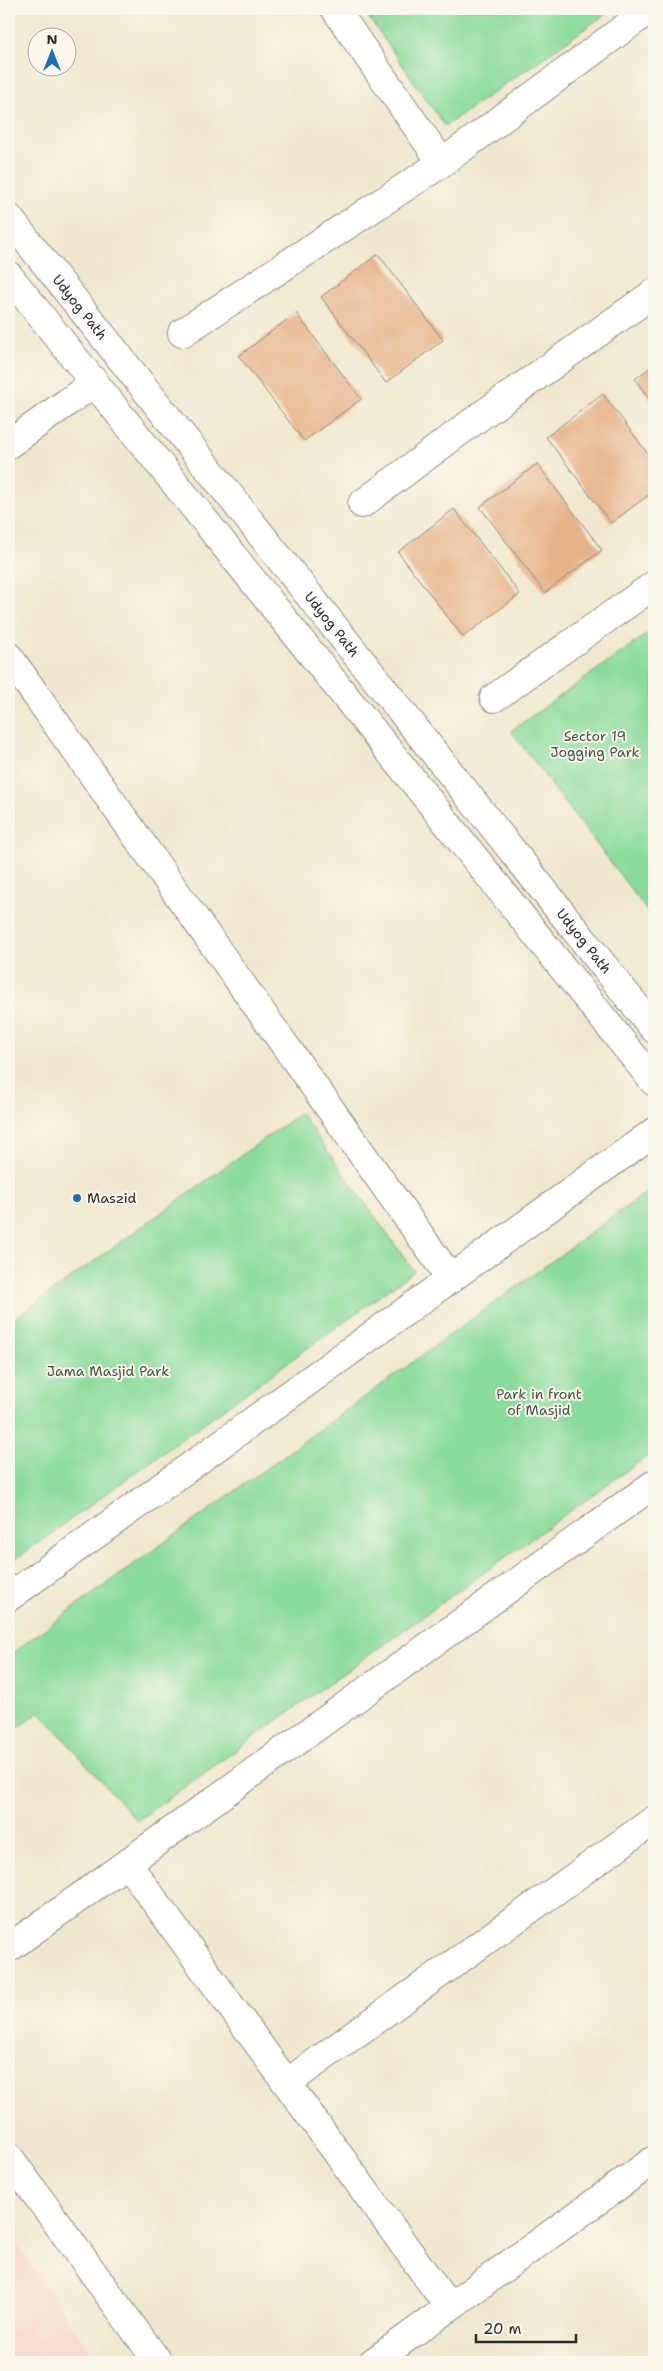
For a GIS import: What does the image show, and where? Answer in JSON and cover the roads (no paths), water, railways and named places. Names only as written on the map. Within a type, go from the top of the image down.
[{"type":"street","points":[[335,9],[442,163]]},
{"type":"street","points":[[182,333],[442,163],[650,9]]},
{"type":"street","name":"Udyog Path","points":[[9,218],[654,1030]]},
{"type":"street","points":[[9,276],[654,1082]]},
{"type":"street","points":[[362,504],[482,414],[654,293]]},
{"type":"street","points":[[9,444],[94,383],[94,381]]},
{"type":"street","points":[[494,698],[654,585]]},
{"type":"street","points":[[9,657],[451,1278]]},
{"type":"street","points":[[9,1596],[654,1132]]},
{"type":"street","points":[[9,1948],[654,1484]]},
{"type":"street","points":[[286,2083],[652,1827]]},
{"type":"street","points":[[127,1863],[449,2307]]},
{"type":"street","points":[[9,2157],[158,2362]]},
{"type":"street","points":[[373,2362],[654,2160]]},
{"type":"place","name":"Maszid","points":[[77,1198]]},
{"type":"park label","name":"Sector 19 Jogging Park","points":[[595,744]]},
{"type":"park label","name":"Jama Masjid Park","points":[[108,1371]]},
{"type":"park label","name":"Park in front of Masjid","points":[[539,1402]]}]
